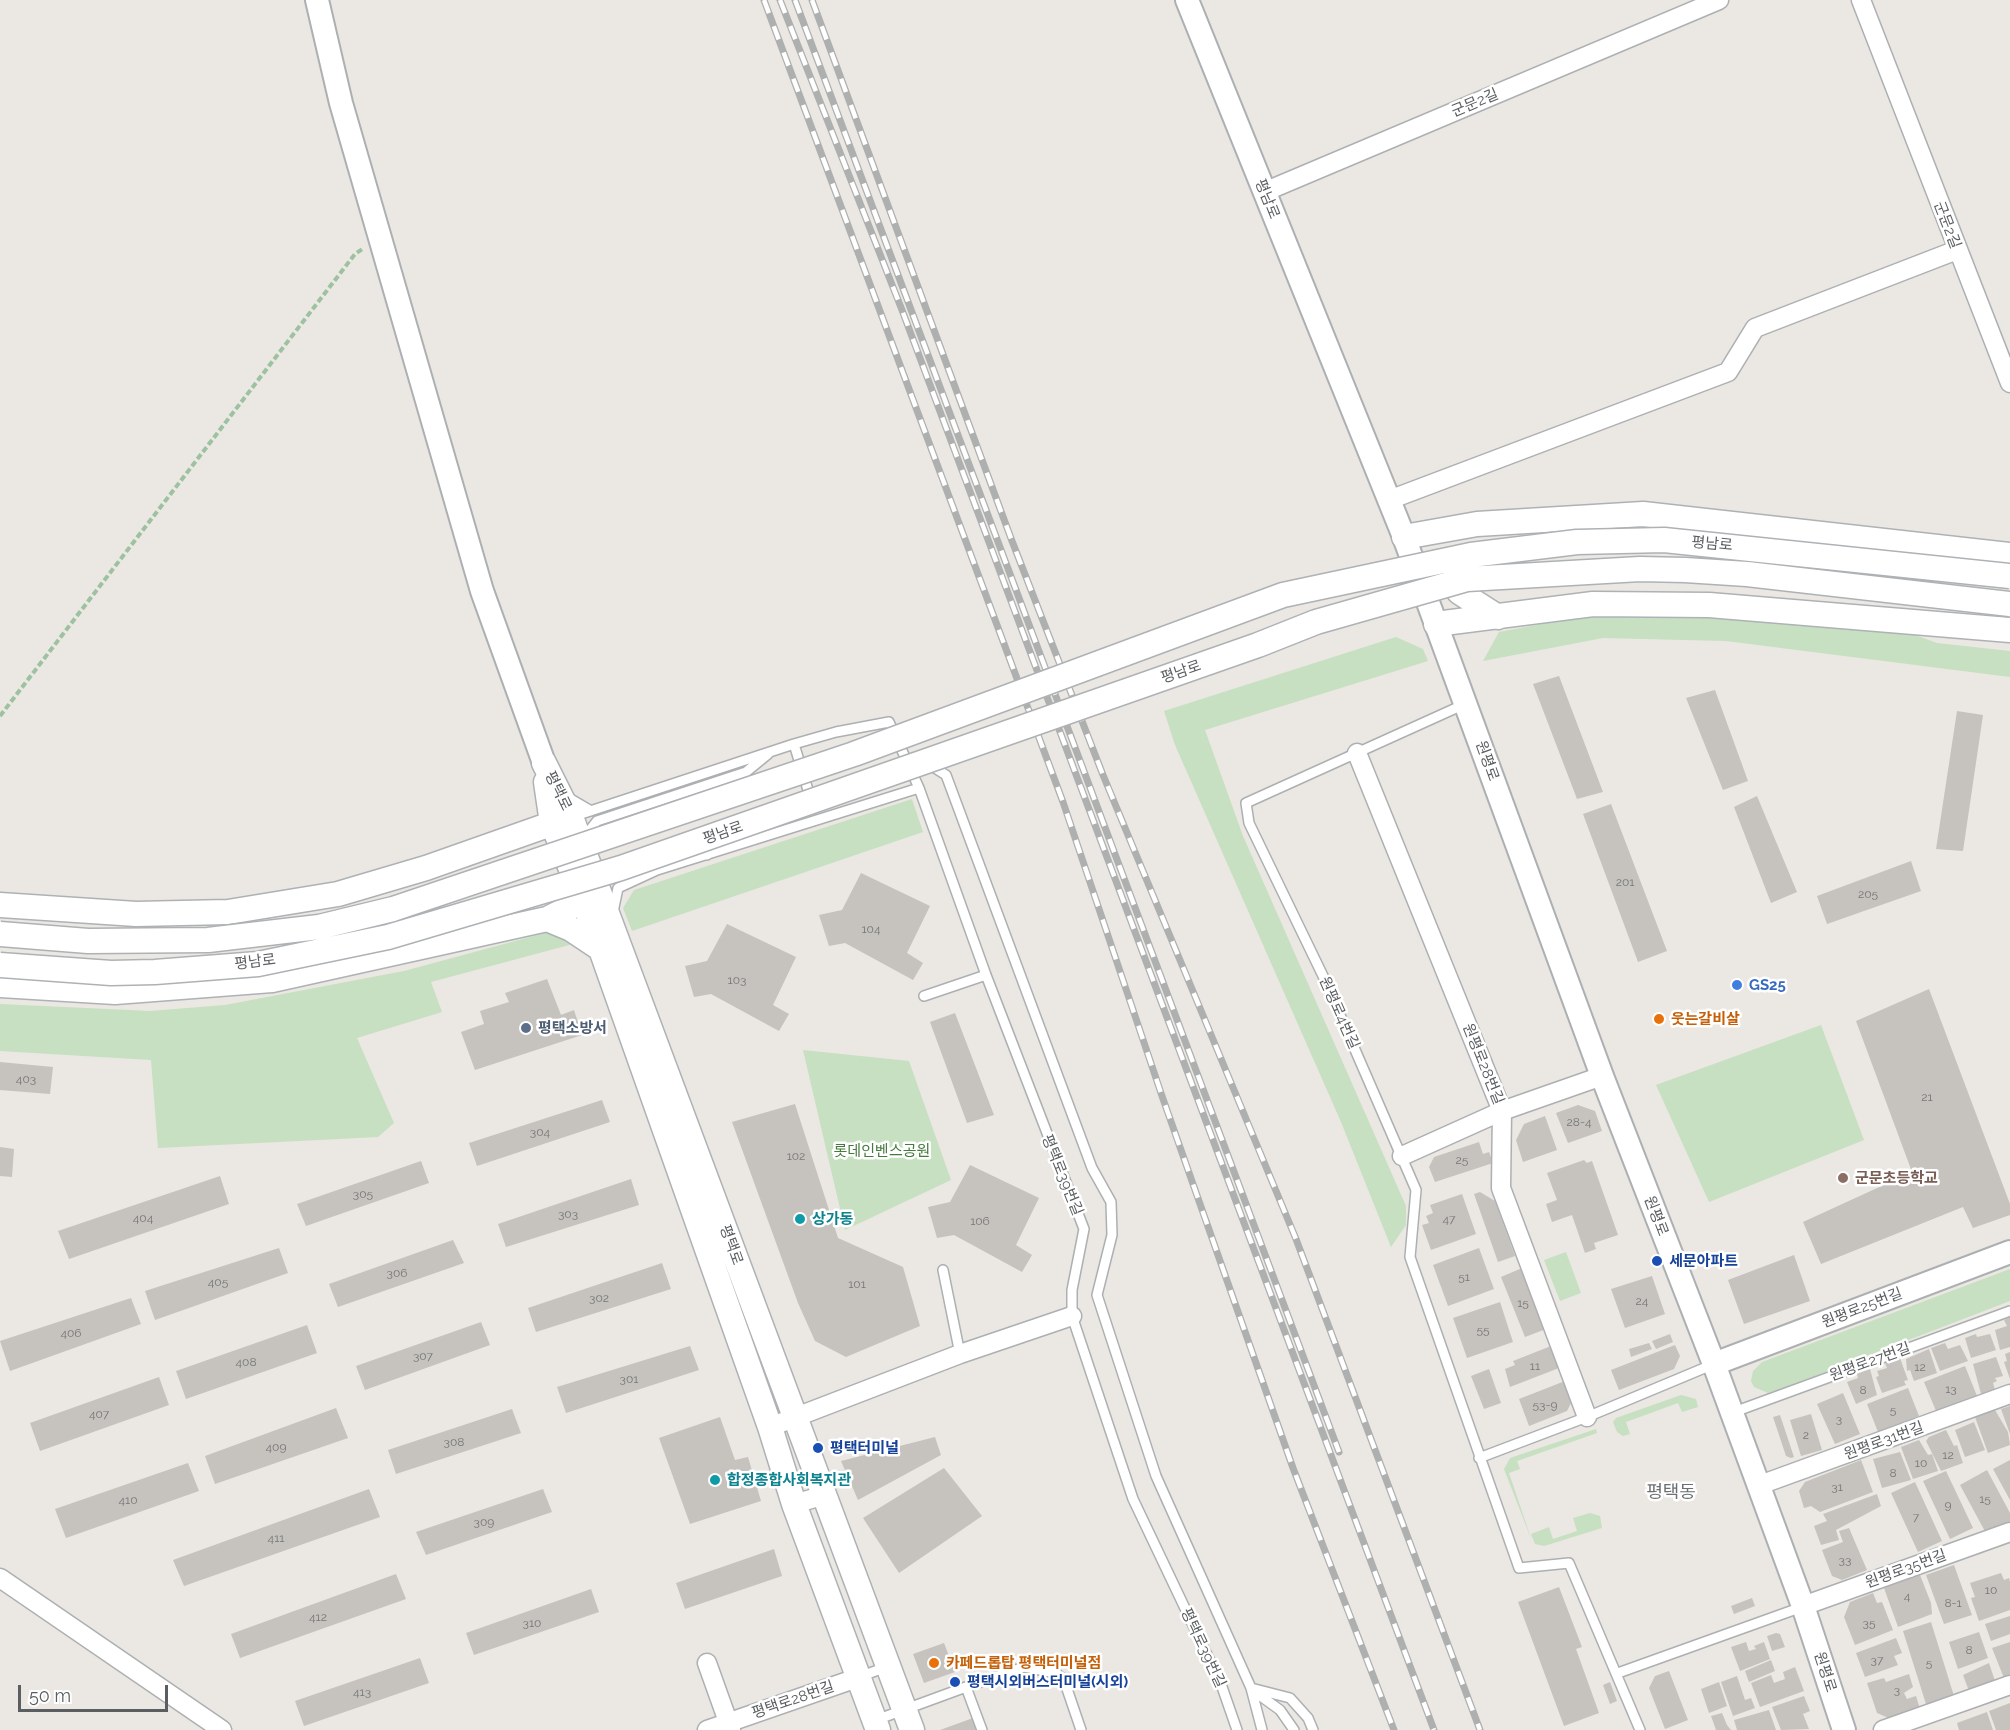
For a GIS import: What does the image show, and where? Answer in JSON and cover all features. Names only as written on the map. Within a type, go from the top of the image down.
[{"type":"main road","points":[[1404,537],[1477,525],[1643,514],[2010,555]]},
{"type":"main road","points":[[1477,525],[1452,543],[1449,569],[1460,592],[1498,617]]},
{"type":"main road","name":"평남로","points":[[0,934],[88,941],[208,940],[319,927],[393,909],[854,754],[1283,595],[1471,555],[1577,542],[1664,540],[2010,576]]},
{"type":"main road","name":"평남로","points":[[0,965],[111,973],[155,972],[258,964],[388,938],[621,868],[1258,645],[1316,622],[1467,579],[1628,569],[1685,570],[1747,574],[2010,604]]},
{"type":"main road","points":[[1436,624],[1593,604],[1708,605],[2010,630]]},
{"type":"main road","name":"평택로","points":[[544,763],[571,817],[580,842],[583,882],[610,922],[908,1719]]},
{"type":"main road","points":[[0,905],[136,914],[239,910],[338,894],[426,868],[571,817],[544,763]]},
{"type":"main road","name":"평택로","points":[[571,817],[583,882],[600,949],[770,1427],[794,1504],[876,1725]]},
{"type":"main road","points":[[0,985],[115,992],[272,980],[547,920],[571,907],[583,882]]},
{"type":"main road","points":[[547,920],[571,929],[600,949]]},
{"type":"street","points":[[317,0],[341,103],[482,591],[544,763]]},
{"type":"street","name":"평남로","points":[[1187,0],[1404,537],[1466,703]]},
{"type":"street","name":"군문2길","points":[[1264,192],[1683,7],[1719,0]]},
{"type":"street","name":"군문2길","points":[[1860,0],[2010,383]]},
{"type":"street","points":[[1389,500],[1728,372],[1755,328],[1957,250]]},
{"type":"street","name":"원평로","points":[[1466,703],[1602,1076],[1714,1364],[1803,1606],[1844,1730]]},
{"type":"street","name":"원평로28번길","points":[[1357,753],[1502,1111],[1501,1188],[1587,1417]]},
{"type":"street","points":[[1402,1156],[1502,1111],[1602,1076]]},
{"type":"street","name":"원평로25번길","points":[[1714,1364],[2010,1251]]},
{"type":"street","points":[[770,1427],[796,1419],[960,1354],[1072,1316]]},
{"type":"street","name":"원평로31번길","points":[[1757,1486],[2010,1394]]},
{"type":"street","points":[[794,1504],[825,1495]]},
{"type":"street","name":"원평로35번길","points":[[1803,1606],[2010,1532]]},
{"type":"street","points":[[0,1578],[222,1730]]},
{"type":"street","points":[[706,1664],[730,1726]]},
{"type":"street","name":"평택로28번길","points":[[707,1730],[730,1726],[857,1678]]},
{"type":"street","points":[[1883,1730],[2010,1685]]},
{"type":"lane","name":"원평로4번길","points":[[1466,703],[1246,802],[1249,823],[1323,976],[1416,1190],[1410,1257],[1479,1458]]},
{"type":"lane","name":"평택로39번길","points":[[794,744],[836,732],[889,722],[920,788],[986,975],[1084,1229],[1072,1290],[1072,1316],[1133,1499],[1221,1684],[1237,1730]]},
{"type":"lane","points":[[571,817],[794,744],[813,806]]},
{"type":"lane","points":[[580,842],[597,821],[746,772],[772,751]]},
{"type":"lane","points":[[707,855],[747,828],[930,765],[946,775],[1092,1168],[1111,1202],[1112,1235],[1097,1295],[1156,1476],[1251,1688],[1262,1730]]},
{"type":"lane","points":[[610,922],[618,888],[657,870],[920,788]]},
{"type":"lane","points":[[924,996],[986,975]]},
{"type":"lane","points":[[943,1270],[960,1354]]},
{"type":"lane","name":"원평로27번길","points":[[1731,1413],[2010,1311]]},
{"type":"lane","points":[[1640,1730],[1618,1673],[1569,1563],[1519,1568],[1479,1458],[1587,1417],[1714,1364]]},
{"type":"lane","points":[[1618,1673],[1803,1606]]},
{"type":"lane","points":[[857,1678],[889,1666]]},
{"type":"lane","points":[[876,1725],[908,1719],[966,1687],[1024,1667],[1056,1673],[1064,1680],[1081,1730]]},
{"type":"lane","points":[[966,1687],[982,1730]]},
{"type":"lane","points":[[1251,1688],[1280,1710],[1294,1730]]},
{"type":"lane","points":[[1251,1688],[1290,1698],[1308,1718],[1312,1730]]},
{"type":"path","points":[[0,716],[355,254],[379,236]]},
{"type":"green space","points":[[1707,611],[1899,629],[1937,643],[2010,651],[2010,677],[1726,641],[1603,638],[1483,661],[1499,632],[1584,616]]},
{"type":"green space","points":[[1396,637],[1423,649],[1428,661],[1205,730],[1243,836],[1406,1206],[1406,1225],[1391,1247],[1341,1122],[1175,745],[1164,711]]},
{"type":"green space","points":[[912,799],[923,832],[632,931],[623,908],[634,890]]},
{"type":"green space","points":[[556,930],[573,944],[431,982],[442,1012],[357,1038],[394,1123],[378,1137],[158,1148],[151,1060],[0,1051],[0,1004],[150,1011],[225,1005],[404,971]]},
{"type":"green space","points":[[1821,1025],[1864,1140],[1709,1202],[1656,1085]]},
{"type":"green space","name":"롯데인벤스공원","points":[[803,1050],[909,1061],[951,1180],[845,1230]]},
{"type":"green space","points":[[1566,1252],[1581,1293],[1560,1301],[1544,1260]]},
{"type":"green space","points":[[2010,1269],[2010,1301],[1781,1389],[1768,1393],[1754,1387],[1751,1381],[1753,1371],[1762,1362]]},
{"type":"green space","points":[[1681,1395],[1696,1399],[1698,1407],[1682,1412],[1678,1403],[1626,1422],[1630,1434],[1623,1436],[1617,1432],[1613,1422],[1616,1418]]},
{"type":"green space","points":[[1596,1429],[1597,1433],[1517,1461],[1520,1469],[1509,1473],[1532,1541],[1504,1469],[1510,1458]]},
{"type":"green space","points":[[1590,1513],[1600,1516],[1602,1528],[1544,1546],[1535,1544],[1531,1534],[1549,1527],[1553,1539],[1577,1531],[1573,1518]]},
{"type":"building","points":[[1559,676],[1603,792],[1577,799],[1533,684]]},
{"type":"building","points":[[1715,690],[1748,781],[1723,790],[1686,698]]},
{"type":"building","points":[[1957,711],[1983,715],[1963,851],[1936,849]]},
{"type":"building","points":[[1757,796],[1797,892],[1771,903],[1734,807]]},
{"type":"building","points":[[1611,804],[1667,951],[1638,962],[1583,814]]},
{"type":"building","points":[[1911,861],[1921,891],[1827,924],[1817,896]]},
{"type":"building","points":[[861,873],[930,906],[907,953],[923,963],[913,980],[845,943],[829,946],[819,915],[842,910]]},
{"type":"building","points":[[727,924],[796,957],[773,1005],[789,1014],[779,1031],[711,994],[694,997],[685,966],[707,961]]},
{"type":"building","name":"평택소방서","points":[[547,979],[561,1015],[574,1010],[582,1035],[475,1070],[461,1032],[484,1024],[480,1011],[509,1002],[505,993]]},
{"type":"building","points":[[1929,989],[2010,1204],[2010,1215],[1973,1228],[1963,1207],[1821,1264],[1803,1222],[1912,1172],[1856,1021]]},
{"type":"building","points":[[955,1013],[994,1115],[967,1123],[930,1022]]},
{"type":"building","points":[[0,1062],[53,1067],[50,1094],[0,1090]]},
{"type":"building","points":[[602,1100],[610,1122],[477,1166],[469,1143]]},
{"type":"building","name":"상가동","points":[[795,1104],[838,1238],[903,1267],[920,1326],[846,1357],[815,1341],[798,1303],[732,1122]]},
{"type":"building","points":[[1578,1105],[1595,1111],[1602,1131],[1568,1143],[1556,1113]]},
{"type":"building","points":[[1545,1116],[1557,1150],[1523,1162],[1516,1140],[1524,1124]]},
{"type":"building","points":[[1479,1142],[1483,1154],[1489,1152],[1493,1163],[1435,1182],[1429,1167],[1434,1157]]},
{"type":"building","points":[[0,1147],[14,1149],[12,1177],[0,1176]]},
{"type":"building","points":[[1584,1160],[1587,1163],[1592,1161],[1618,1235],[1594,1243],[1596,1249],[1585,1253],[1572,1215],[1552,1222],[1546,1204],[1557,1200],[1547,1173]]},
{"type":"building","points":[[421,1161],[429,1183],[306,1226],[297,1204]]},
{"type":"building","points":[[970,1165],[1039,1198],[1016,1245],[1032,1255],[1022,1272],[954,1235],[937,1238],[928,1207],[950,1202]]},
{"type":"building","points":[[220,1176],[229,1204],[69,1259],[58,1231]]},
{"type":"building","points":[[631,1179],[639,1205],[506,1247],[498,1224]]},
{"type":"building","points":[[1480,1192],[1495,1201],[1515,1256],[1498,1262],[1474,1194]]},
{"type":"building","points":[[1462,1194],[1476,1234],[1431,1250],[1422,1225],[1429,1223],[1426,1216],[1433,1213],[1430,1205]]},
{"type":"building","points":[[453,1240],[464,1263],[338,1307],[329,1284]]},
{"type":"building","points":[[279,1248],[288,1273],[155,1320],[145,1291]]},
{"type":"building","points":[[1479,1248],[1494,1289],[1448,1306],[1433,1265]]},
{"type":"building","points":[[1794,1255],[1810,1301],[1744,1324],[1728,1280]]},
{"type":"building","points":[[662,1263],[671,1289],[536,1332],[528,1308]]},
{"type":"building","points":[[1522,1268],[1546,1329],[1525,1337],[1501,1277]]},
{"type":"building","points":[[1652,1276],[1665,1314],[1625,1328],[1611,1289]]},
{"type":"building","points":[[131,1298],[141,1324],[10,1371],[0,1341]]},
{"type":"building","points":[[1500,1302],[1513,1342],[1467,1358],[1453,1318]]},
{"type":"building","points":[[2010,1317],[2010,1347],[2000,1350],[1995,1330],[2007,1326],[2004,1320]]},
{"type":"building","points":[[481,1322],[490,1345],[365,1390],[356,1366]]},
{"type":"building","points":[[307,1325],[317,1353],[186,1399],[176,1371]]},
{"type":"building","points":[[1670,1334],[1673,1342],[1656,1349],[1652,1341]]},
{"type":"building","points":[[1976,1334],[1977,1337],[1990,1334],[1996,1350],[1971,1358],[1965,1338]]},
{"type":"building","points":[[1649,1343],[1652,1349],[1631,1357],[1629,1349]]},
{"type":"building","points":[[1945,1343],[1948,1349],[1960,1345],[1968,1361],[1940,1371],[1931,1348]]},
{"type":"building","points":[[1675,1345],[1680,1356],[1674,1369],[1619,1390],[1611,1370]]},
{"type":"building","points":[[690,1346],[699,1370],[566,1413],[557,1387]]},
{"type":"building","points":[[1551,1346],[1559,1368],[1510,1387],[1505,1369],[1515,1365],[1513,1361]]},
{"type":"building","points":[[1929,1349],[1937,1373],[1914,1381],[1910,1370],[1907,1371],[1906,1359]]},
{"type":"building","points":[[2010,1352],[2010,1379],[2004,1362],[2007,1361],[2005,1354]]},
{"type":"building","points":[[1996,1357],[2003,1376],[1995,1378],[1997,1381],[1993,1383],[1995,1390],[1981,1394],[1973,1364]]},
{"type":"building","points":[[1900,1358],[1908,1380],[1904,1381],[1906,1385],[1882,1393],[1876,1377],[1879,1376],[1877,1371],[1887,1368],[1885,1363]]},
{"type":"building","points":[[1965,1366],[1977,1396],[1936,1411],[1924,1382]]},
{"type":"building","points":[[1489,1369],[1501,1403],[1484,1409],[1471,1376]]},
{"type":"building","points":[[1870,1369],[1877,1395],[1856,1404],[1847,1382],[1858,1378],[1857,1374]]},
{"type":"building","points":[[159,1377],[169,1405],[40,1451],[30,1423]]},
{"type":"building","points":[[1565,1381],[1573,1399],[1567,1411],[1529,1426],[1519,1399]]},
{"type":"building","points":[[1908,1388],[1919,1416],[1878,1432],[1867,1404]]},
{"type":"building","points":[[1843,1393],[1860,1434],[1835,1444],[1817,1404]]},
{"type":"building","points":[[2010,1406],[2010,1434],[2001,1409]]},
{"type":"building","points":[[336,1408],[348,1438],[215,1484],[205,1456]]},
{"type":"building","points":[[512,1409],[521,1433],[396,1474],[388,1450]]},
{"type":"building","points":[[1995,1410],[2008,1432],[2010,1445],[1988,1453],[1975,1417]]},
{"type":"building","points":[[1811,1414],[1822,1450],[1801,1456],[1790,1420]]},
{"type":"building","points":[[1780,1415],[1794,1457],[1791,1458],[1786,1456],[1773,1417]]},
{"type":"building","name":"합정종합사회복지관","points":[[720,1417],[735,1460],[748,1457],[761,1501],[690,1524],[659,1438]]},
{"type":"building","points":[[1974,1422],[1985,1450],[1965,1457],[1955,1430]]},
{"type":"building","points":[[1946,1430],[1954,1446],[1957,1445],[1963,1463],[1941,1471],[1926,1441],[1929,1437]]},
{"type":"building","points":[[935,1437],[941,1455],[858,1500],[841,1461]]},
{"type":"building","points":[[1919,1440],[1928,1455],[1932,1454],[1938,1471],[1913,1479],[1901,1447]]},
{"type":"building","points":[[1900,1452],[1911,1480],[1882,1488],[1873,1459]]},
{"type":"building","points":[[1861,1460],[1873,1492],[1820,1512],[1811,1506],[1804,1508],[1799,1491],[1805,1482]]},
{"type":"building","points":[[2010,1460],[2010,1500],[1993,1469]]},
{"type":"building","points":[[188,1463],[199,1491],[66,1538],[55,1509]]},
{"type":"building","points":[[944,1468],[982,1516],[899,1573],[863,1518]]},
{"type":"building","points":[[1987,1470],[2010,1513],[2010,1525],[1988,1537],[1960,1485]]},
{"type":"building","points":[[1946,1471],[1973,1528],[1950,1539],[1923,1481]]},
{"type":"building","points":[[1915,1482],[1942,1541],[1918,1552],[1891,1493]]},
{"type":"building","points":[[369,1489],[380,1517],[184,1586],[173,1560]]},
{"type":"building","points":[[543,1489],[552,1512],[426,1555],[416,1532]]},
{"type":"building","points":[[1877,1494],[1881,1506],[1836,1530],[1839,1540],[1821,1545],[1814,1526],[1827,1521],[1823,1514]]},
{"type":"building","points":[[1849,1528],[1867,1570],[1842,1580],[1832,1576],[1822,1550],[1843,1542],[1839,1531]]},
{"type":"building","points":[[774,1549],[782,1576],[685,1609],[676,1583]]},
{"type":"building","points":[[1954,1565],[1972,1615],[1944,1624],[1926,1575]]},
{"type":"building","points":[[2001,1573],[2004,1580],[2009,1578],[2010,1582],[2010,1610],[1979,1621],[1971,1598],[1975,1597],[1970,1583]]},
{"type":"building","points":[[396,1574],[406,1599],[240,1658],[231,1634]]},
{"type":"building","points":[[1920,1575],[1931,1603],[1932,1614],[1898,1627],[1884,1588]]},
{"type":"building","points":[[1559,1587],[1582,1647],[1576,1649],[1599,1713],[1564,1726],[1518,1602]]},
{"type":"building","points":[[591,1589],[599,1612],[474,1655],[466,1633]]},
{"type":"building","points":[[1873,1593],[1877,1603],[1882,1602],[1893,1630],[1855,1645],[1844,1617],[1850,1602]]},
{"type":"building","points":[[1752,1598],[1755,1606],[1734,1614],[1731,1606]]},
{"type":"building","points":[[2010,1616],[2010,1634],[1991,1641],[1985,1624]]},
{"type":"building","points":[[1931,1622],[1954,1696],[1926,1704],[1903,1631]]},
{"type":"building","points":[[1979,1632],[1988,1658],[1958,1669],[1949,1642]]},
{"type":"building","points":[[1780,1634],[1785,1647],[1772,1651],[1767,1636]]},
{"type":"building","points":[[1896,1638],[1902,1653],[1894,1656],[1898,1665],[1865,1677],[1856,1653]]},
{"type":"building","points":[[1746,1642],[1749,1651],[1756,1649],[1754,1646],[1764,1642],[1770,1659],[1740,1671],[1731,1647]]},
{"type":"building","points":[[2010,1642],[2010,1676],[2004,1678],[1992,1648]]},
{"type":"building","name":"카페드롭탑 평택터미널점","points":[[944,1643],[955,1672],[924,1683],[913,1654]]},
{"type":"building","points":[[420,1658],[429,1683],[304,1726],[295,1701]]},
{"type":"building","points":[[1771,1660],[1775,1671],[1749,1682],[1745,1671]]},
{"type":"building","points":[[1989,1663],[1995,1681],[1969,1691],[1963,1675]]},
{"type":"building","points":[[1795,1667],[1804,1691],[1760,1707],[1751,1683],[1771,1675],[1774,1683],[1785,1679],[1783,1672]]},
{"type":"building","points":[[1669,1671],[1688,1720],[1665,1729],[1649,1688],[1655,1676]]},
{"type":"building","points":[[1909,1674],[1913,1687],[1904,1693],[1907,1699],[1916,1696],[1920,1709],[1891,1719],[1877,1713],[1867,1683],[1884,1678],[1886,1682]]},
{"type":"building","points":[[1737,1676],[1745,1700],[1751,1698],[1755,1708],[1733,1716],[1721,1682]]},
{"type":"building","points":[[1610,1682],[1617,1701],[1610,1704],[1603,1685]]},
{"type":"building","points":[[1719,1682],[1727,1706],[1709,1713],[1701,1689]]},
{"type":"building","points":[[1804,1696],[1810,1711],[1803,1714],[1809,1729],[1781,1730],[1772,1707]]},
{"type":"building","points":[[2010,1703],[2010,1730],[1996,1730],[1989,1711]]},
{"type":"building","points":[[1769,1710],[1776,1730],[1737,1730],[1734,1720]]},
{"type":"building","points":[[1987,1712],[1993,1730],[1959,1730],[1957,1723]]},
{"type":"building","points":[[1722,1713],[1731,1730],[1716,1730],[1711,1716]]},
{"type":"building","points":[[973,1718],[977,1730],[940,1730]]},
{"type":"railway","points":[[764,0],[1063,802],[1162,1096],[1293,1468],[1394,1730]]},
{"type":"railway","points":[[780,0],[902,310],[1434,1730]]},
{"type":"railway","points":[[795,0],[1339,1452]]},
{"type":"railway","points":[[812,0],[1012,541],[1103,775],[1296,1239],[1480,1730]]},
{"type":"place","name":"GS25","points":[[1737,985]]},
{"type":"place","name":"웃는갈비살","points":[[1659,1019]]},
{"type":"place","name":"평택소방서","points":[[526,1028]]},
{"type":"place","name":"군문초등학교","points":[[1843,1178]]},
{"type":"place","name":"상가동","points":[[800,1219]]},
{"type":"place","name":"세문아파트","points":[[1657,1261]]},
{"type":"place","name":"평택터미널","points":[[818,1448]]},
{"type":"place","name":"합정종합사회복지관","points":[[715,1480]]},
{"type":"place","name":"카페드롭탑 평택터미널점","points":[[934,1663]]},
{"type":"place","name":"평택시외버스터미널(시외)","points":[[955,1682]]},
{"type":"district","name":"평택동","points":[[1671,1493]]}]
